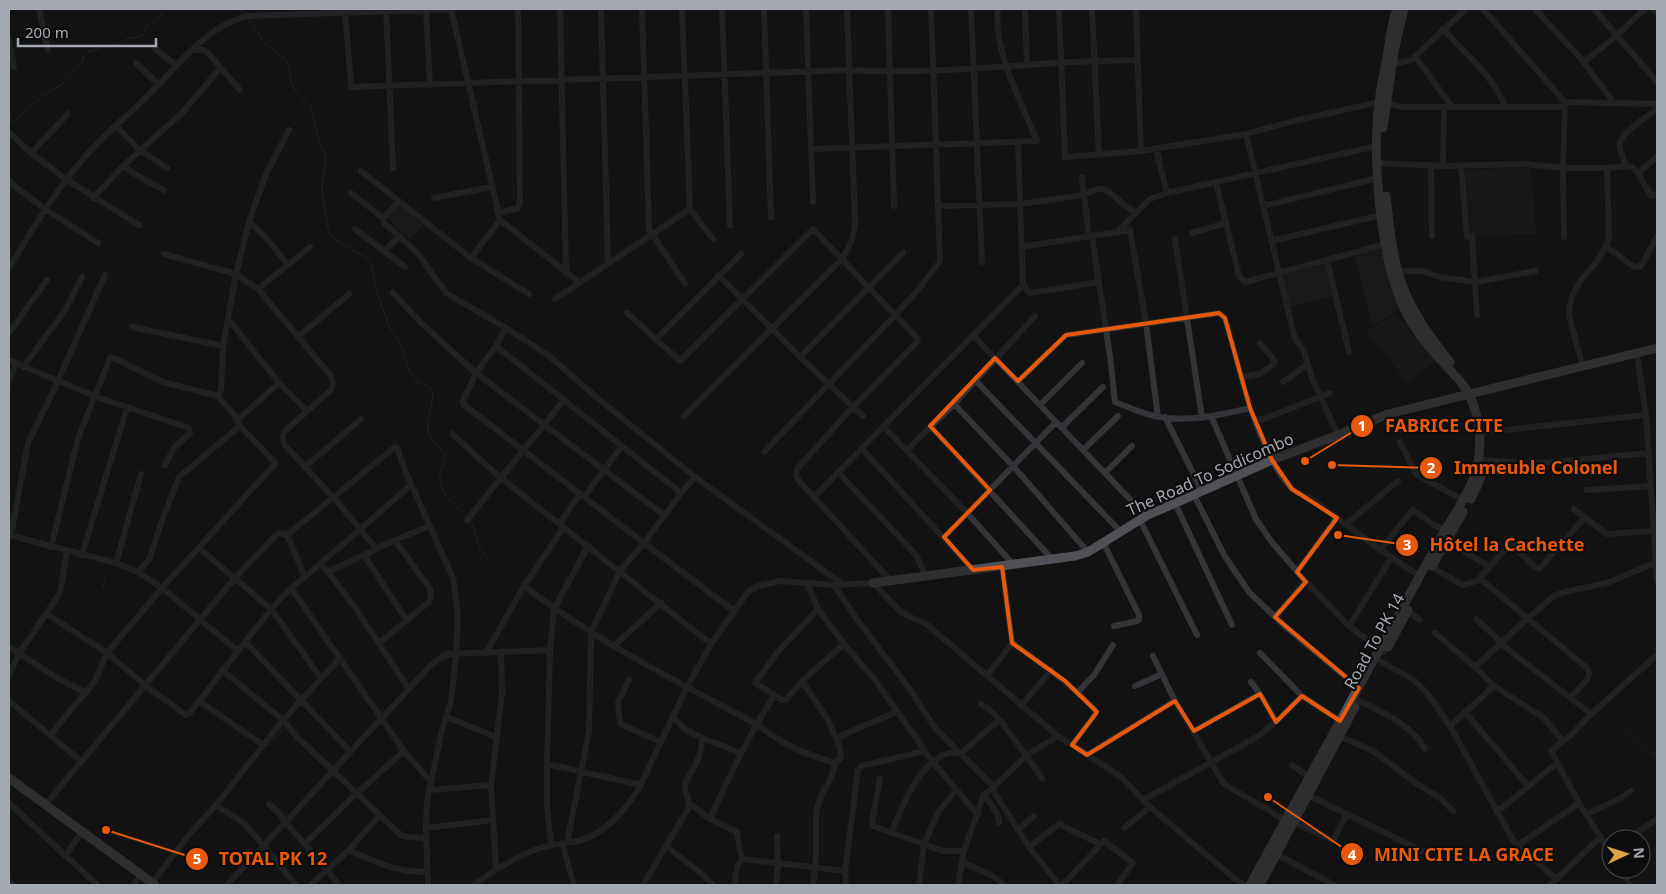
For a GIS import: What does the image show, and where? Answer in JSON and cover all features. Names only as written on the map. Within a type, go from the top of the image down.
[{"type":"main road","points":[[1397,9],[1390,38],[1377,146],[1398,271],[1410,303],[1424,327],[1472,394],[1477,406]]},
{"type":"main road","points":[[1404,9],[1382,103],[1378,178],[1391,275],[1402,306],[1409,319],[1426,342],[1472,394]]},
{"type":"main road","name":"The Road To Sodicombo","points":[[873,583],[1053,560],[1088,552],[1143,518],[1238,474],[1395,411],[1657,348]]},
{"type":"main road","name":"Road To PK 14","points":[[1260,885],[1276,854],[1288,820],[1308,794],[1336,735],[1340,721],[1407,612],[1479,482],[1485,460],[1485,432],[1477,406]]},
{"type":"main road","name":"Road To PK 14","points":[[1250,885],[1288,820],[1309,777],[1358,700],[1420,576],[1474,478],[1480,458],[1477,406]]},
{"type":"main road","points":[[9,778],[153,884]]},
{"type":"street","points":[[39,9],[48,50]]},
{"type":"street","points":[[9,268],[46,210],[90,150],[159,85],[176,65],[217,29],[243,17],[299,12],[452,9],[499,216],[579,282]]},
{"type":"street","points":[[471,258],[499,216],[515,209],[520,203],[518,9]]},
{"type":"street","points":[[560,9],[566,273]]},
{"type":"street","points":[[601,9],[608,264]]},
{"type":"street","points":[[642,9],[649,228],[685,284]]},
{"type":"street","points":[[682,9],[690,209],[713,239]]},
{"type":"street","points":[[722,9],[730,225]]},
{"type":"street","points":[[764,9],[771,216]]},
{"type":"street","points":[[806,9],[813,202]]},
{"type":"street","points":[[684,416],[842,258],[854,237],[847,9]]},
{"type":"street","points":[[888,9],[894,206]]},
{"type":"street","points":[[764,452],[919,290],[940,262],[931,9]]},
{"type":"street","points":[[971,9],[982,262]]},
{"type":"street","points":[[811,149],[977,144],[1037,140],[1007,66],[996,22],[998,9]]},
{"type":"street","points":[[1025,9],[1027,65]]},
{"type":"street","points":[[1059,9],[1064,157],[1141,151],[1246,134],[1294,121],[1382,103],[1403,107],[1505,107],[1614,103],[1657,104]]},
{"type":"street","points":[[1092,9],[1099,155]]},
{"type":"street","points":[[1136,9],[1141,151]]},
{"type":"street","points":[[1392,64],[1408,62],[1466,9]]},
{"type":"street","points":[[1483,9],[1565,104],[1563,168],[1564,237]]},
{"type":"street","points":[[1535,9],[1582,60],[1614,103]]},
{"type":"street","points":[[1594,9],[1657,82]]},
{"type":"street","points":[[1582,60],[1588,59],[1645,9]]},
{"type":"street","points":[[1653,9],[1657,13]]},
{"type":"street","points":[[386,10],[393,168]]},
{"type":"street","points":[[426,10],[430,84]]},
{"type":"street","points":[[345,11],[351,87],[850,70],[933,72],[1007,66],[1138,60]]},
{"type":"street","points":[[1443,28],[1493,84],[1502,96],[1505,107]]},
{"type":"street","points":[[9,40],[14,67]]},
{"type":"street","points":[[155,49],[176,65]]},
{"type":"street","points":[[192,50],[203,50],[208,53],[240,90]]},
{"type":"street","points":[[1415,56],[1452,107]]},
{"type":"street","points":[[136,64],[159,85]]},
{"type":"street","points":[[93,198],[123,166],[183,112],[220,68]]},
{"type":"street","points":[[1443,166],[1444,107]]},
{"type":"street","points":[[1626,166],[1620,149],[1620,142],[1624,136],[1657,109]]},
{"type":"street","points":[[31,153],[68,114]]},
{"type":"street","points":[[116,126],[140,150],[167,168]]},
{"type":"street","points":[[218,396],[221,390],[223,346],[236,274],[249,222],[266,174],[289,130]]},
{"type":"street","points":[[11,134],[31,153],[67,180],[139,225]]},
{"type":"street","points":[[1246,134],[1295,338],[1304,351],[1338,435]]},
{"type":"street","points":[[1018,142],[1023,285],[1030,293],[1099,282]]},
{"type":"street","points":[[1116,233],[1150,199],[1167,193],[1377,146]]},
{"type":"street","points":[[1156,148],[1167,193]]},
{"type":"street","points":[[1638,173],[1657,157]]},
{"type":"street","points":[[1380,163],[1443,166],[1526,164],[1563,168],[1626,166],[1632,167],[1638,173],[1650,196],[1657,194]]},
{"type":"street","points":[[1431,165],[1432,236]]},
{"type":"street","points":[[123,166],[164,190]]},
{"type":"street","points":[[1461,166],[1475,282],[1477,315]]},
{"type":"street","points":[[1583,367],[1569,315],[1571,297],[1573,291],[1607,247],[1609,237],[1607,168]]},
{"type":"street","points":[[361,171],[471,258],[529,294]]},
{"type":"street","points":[[1082,177],[1106,329],[1115,402],[1161,418],[1202,418],[1250,408]]},
{"type":"street","points":[[1263,206],[1378,178]]},
{"type":"street","points":[[9,192],[11,182],[46,210],[98,243]]},
{"type":"street","points":[[1216,182],[1239,276],[1245,282],[1386,244]]},
{"type":"street","points":[[434,198],[492,187]]},
{"type":"street","points":[[938,206],[1020,204],[1084,195],[1098,188],[1108,190],[1129,210],[1136,213]]},
{"type":"street","points":[[351,193],[383,218],[384,223],[416,252],[446,294],[506,328],[548,355],[601,401],[695,477],[838,584],[856,618],[909,688],[935,728],[993,788],[1029,847],[1061,885],[1104,842],[1107,842],[1133,863],[1117,885]]},
{"type":"street","points":[[383,218],[399,201]]},
{"type":"street","points":[[555,299],[690,209]]},
{"type":"street","points":[[1271,241],[1382,215]]},
{"type":"street","points":[[249,222],[268,240],[288,265]]},
{"type":"street","points":[[1192,233],[1226,223]]},
{"type":"street","points":[[355,229],[405,267]]},
{"type":"street","points":[[627,313],[680,361],[813,229],[842,258],[916,336],[916,343],[852,408],[797,470],[796,476],[890,580]]},
{"type":"street","points":[[1022,247],[1130,230],[1161,418],[1198,493],[1224,555],[1242,583],[1274,617],[1359,688]]},
{"type":"street","points":[[384,251],[400,236]]},
{"type":"street","points":[[1607,247],[1634,267],[1639,267],[1642,266],[1657,237]]},
{"type":"street","points":[[1175,240],[1202,418]]},
{"type":"street","points":[[258,289],[310,247]]},
{"type":"street","points":[[800,357],[903,253]]},
{"type":"street","points":[[164,254],[236,274],[258,289],[333,380],[331,390],[285,431],[284,444],[333,497],[377,549]]},
{"type":"street","points":[[656,339],[741,254]]},
{"type":"street","points":[[1327,260],[1349,352]]},
{"type":"street","points":[[1398,271],[1416,271],[1475,282],[1536,271]]},
{"type":"street","points":[[105,275],[28,443],[10,535],[116,563],[138,572],[162,588],[238,651]]},
{"type":"street","points":[[718,276],[852,408],[863,416]]},
{"type":"street","points":[[23,366],[66,309],[82,277]]},
{"type":"street","points":[[9,334],[47,280]]},
{"type":"street","points":[[814,497],[1023,285]]},
{"type":"street","points":[[393,292],[420,322],[476,373],[665,516]]},
{"type":"street","points":[[298,337],[349,294]]},
{"type":"street","points":[[1018,382],[1066,335],[1213,313],[1223,314],[1250,408],[1272,460],[1292,489],[1310,498],[1391,558],[1420,576]]},
{"type":"street","points":[[907,450],[954,404],[1035,316]]},
{"type":"street","points":[[228,319],[279,382],[307,411]]},
{"type":"street","points":[[132,327],[223,346]]},
{"type":"street","points":[[506,328],[496,346],[476,373],[463,401],[464,404],[734,611]]},
{"type":"street","points":[[973,335],[1105,473],[1143,518],[1197,635]]},
{"type":"street","points":[[1242,377],[1260,374],[1274,364],[1274,360],[1260,343]]},
{"type":"street","points":[[496,346],[681,493]]},
{"type":"street","points":[[1637,354],[1646,415],[1657,580]]},
{"type":"street","points":[[50,734],[98,677],[108,653],[162,588],[275,462],[239,423],[218,396],[163,382],[112,358],[109,359],[78,438],[51,547]]},
{"type":"street","points":[[9,360],[94,396],[189,428],[190,433],[174,448],[165,466]]},
{"type":"street","points":[[1040,405],[1082,362]]},
{"type":"street","points":[[9,382],[16,363]]},
{"type":"street","points":[[1283,382],[1308,364]]},
{"type":"street","points":[[976,380],[1120,531]]},
{"type":"street","points":[[138,572],[149,560],[179,477],[239,423],[279,382]]},
{"type":"street","points":[[1062,428],[1103,387]]},
{"type":"street","points":[[1256,422],[1330,393]]},
{"type":"street","points":[[467,520],[564,400]]},
{"type":"street","points":[[954,404],[1014,467],[1088,552]]},
{"type":"street","points":[[82,554],[127,408]]},
{"type":"street","points":[[1485,432],[1646,415]]},
{"type":"street","points":[[1083,450],[1118,416]]},
{"type":"street","points":[[1211,416],[1256,518],[1271,541],[1306,582],[1350,626],[1427,693],[1450,726],[1517,846],[1557,879]]},
{"type":"street","points":[[305,467],[361,419]]},
{"type":"street","points":[[944,537],[1056,422]]},
{"type":"street","points":[[930,426],[1053,560]]},
{"type":"street","points":[[884,427],[1013,564]]},
{"type":"street","points":[[452,434],[501,478],[711,644]]},
{"type":"street","points":[[1400,442],[1416,474],[1463,500]]},
{"type":"street","points":[[1105,473],[1132,446]]},
{"type":"street","points":[[287,535],[395,447],[453,578],[458,615],[451,701],[442,730],[429,790],[426,828],[428,885]]},
{"type":"street","points":[[486,653],[524,586],[562,525],[582,495],[621,447]]},
{"type":"street","points":[[862,449],[972,570]]},
{"type":"street","points":[[1485,460],[1533,464],[1649,453]]},
{"type":"street","points":[[838,472],[916,555],[925,575]]},
{"type":"street","points":[[116,563],[141,474]]},
{"type":"street","points":[[574,885],[564,843],[582,771],[589,732],[591,632],[620,572],[695,477]]},
{"type":"street","points":[[1346,524],[1398,481]]},
{"type":"street","points":[[47,614],[108,653],[146,686],[186,715],[189,714],[222,670],[290,588],[411,485]]},
{"type":"street","points":[[1587,490],[1651,486]]},
{"type":"street","points":[[1175,503],[1232,625]]},
{"type":"street","points":[[1574,509],[1606,534],[1654,531]]},
{"type":"street","points":[[1380,550],[1413,510],[1445,530]]},
{"type":"street","points":[[1432,567],[1462,585],[1466,585],[1478,580],[1509,545],[1512,545],[1534,567],[1540,568],[1585,517]]},
{"type":"street","points":[[1298,572],[1337,518]]},
{"type":"street","points":[[328,572],[395,540],[430,526]]},
{"type":"street","points":[[45,804],[201,621],[234,579],[277,534],[287,535]]},
{"type":"street","points":[[287,535],[304,577]]},
{"type":"street","points":[[378,643],[429,602],[431,593],[395,540]]},
{"type":"street","points":[[1446,541],[1489,566]]},
{"type":"street","points":[[1103,542],[1139,614],[1139,620],[1137,621],[1114,626]]},
{"type":"street","points":[[551,844],[547,807],[547,764],[550,650],[554,609],[588,546]]},
{"type":"street","points":[[198,548],[271,609],[321,678]]},
{"type":"street","points":[[9,674],[19,654],[61,592],[67,551]]},
{"type":"street","points":[[364,555],[407,621]]},
{"type":"street","points":[[1350,626],[1391,558]]},
{"type":"street","points":[[1475,666],[1527,619],[1559,594],[1607,583],[1657,562]]},
{"type":"street","points":[[320,564],[354,606],[409,689]]},
{"type":"street","points":[[987,676],[1012,643],[1002,567]]},
{"type":"street","points":[[1478,580],[1483,581],[1587,668],[1588,678],[1570,698]]},
{"type":"street","points":[[474,885],[524,854],[551,844],[586,838],[597,833],[618,816],[629,804],[641,785],[687,687],[711,644],[748,592],[758,586],[780,581],[838,584],[873,583],[901,612],[910,618],[925,623],[1058,736],[1112,770],[1143,800],[1235,879],[1246,885]]},
{"type":"street","points":[[1274,617],[1306,582]]},
{"type":"street","points":[[808,583],[818,609],[874,680],[933,762],[978,815]]},
{"type":"street","points":[[524,586],[554,609],[663,676],[756,724],[788,745],[835,763]]},
{"type":"street","points":[[290,588],[404,751],[431,782]]},
{"type":"street","points":[[615,645],[661,603]]},
{"type":"street","points":[[818,609],[776,654],[755,682],[756,684],[774,696],[786,700],[802,681],[844,644]]},
{"type":"street","points":[[1407,612],[1420,620]]},
{"type":"street","points":[[1476,619],[1501,643],[1591,714]]},
{"type":"street","points":[[1435,633],[1475,666],[1494,686],[1544,718],[1563,741]]},
{"type":"street","points":[[245,642],[350,751]]},
{"type":"street","points":[[1012,643],[1051,670],[1078,692],[1096,712],[1072,746]]},
{"type":"street","points":[[1078,692],[1094,675],[1112,645]]},
{"type":"street","points":[[9,647],[61,680],[86,693]]},
{"type":"street","points":[[227,885],[350,751],[430,666],[440,658],[448,654],[550,650]]},
{"type":"street","points":[[496,870],[491,785],[502,693],[501,652]]},
{"type":"street","points":[[1260,653],[1302,696],[1340,721]]},
{"type":"street","points":[[1601,836],[1579,803],[1557,763],[1552,749],[1657,655]]},
{"type":"street","points":[[1153,656],[1175,701],[1224,784],[1288,820],[1332,840],[1348,814]]},
{"type":"street","points":[[153,884],[188,836],[216,805],[283,720],[340,658]]},
{"type":"street","points":[[222,670],[283,720],[290,730],[332,771],[401,835],[426,838]]},
{"type":"street","points":[[1021,706],[1051,670]]},
{"type":"street","points":[[1135,686],[1162,674]]},
{"type":"street","points":[[629,680],[618,702],[620,724],[661,742]]},
{"type":"street","points":[[802,681],[828,720],[840,747],[841,756],[839,761],[835,763],[832,776],[818,804],[813,885]]},
{"type":"street","points":[[1252,682],[1276,722]]},
{"type":"street","points":[[1450,726],[1494,686]]},
{"type":"street","points":[[1194,731],[1260,694]]},
{"type":"street","points":[[710,819],[756,724],[774,696]]},
{"type":"street","points":[[1143,800],[1256,736],[1276,722],[1302,696]]},
{"type":"street","points":[[9,700],[80,761]]},
{"type":"street","points":[[1358,700],[1410,731],[1420,740],[1425,749]]},
{"type":"street","points":[[199,701],[264,745]]},
{"type":"street","points":[[1087,756],[1175,701]]},
{"type":"street","points":[[981,704],[1000,720],[1042,778]]},
{"type":"street","points":[[836,738],[896,712]]},
{"type":"street","points":[[1465,712],[1528,786]]},
{"type":"street","points":[[447,717],[496,737]]},
{"type":"street","points":[[673,718],[685,729],[702,738],[741,753]]},
{"type":"street","points":[[891,833],[911,787],[933,762],[950,753],[961,753],[1000,720]]},
{"type":"street","points":[[1336,735],[1373,751],[1440,798],[1453,811]]},
{"type":"street","points":[[958,885],[964,851],[984,794],[1027,756],[1058,736]]},
{"type":"street","points":[[644,885],[689,808],[685,790],[686,782],[696,764],[702,738]]},
{"type":"street","points":[[305,844],[357,793],[404,751]]},
{"type":"street","points":[[846,885],[845,871],[858,770],[860,767],[925,751]]},
{"type":"street","points":[[1497,812],[1557,763]]},
{"type":"street","points":[[547,764],[641,785]]},
{"type":"street","points":[[1292,765],[1309,777]]},
{"type":"street","points":[[880,778],[873,826],[943,851],[964,851]]},
{"type":"street","points":[[429,790],[491,785]]},
{"type":"street","points":[[919,885],[924,845],[937,814],[956,790]]},
{"type":"street","points":[[1586,814],[1606,804],[1616,802],[1631,791]]},
{"type":"street","points":[[984,794],[996,813],[999,823]]},
{"type":"street","points":[[1308,794],[1426,853]]},
{"type":"street","points":[[9,803],[97,885]]},
{"type":"street","points":[[689,803],[710,819],[736,832],[743,859]]},
{"type":"street","points":[[1517,846],[1579,803]]},
{"type":"street","points":[[269,804],[280,814],[339,885]]},
{"type":"street","points":[[216,805],[245,824],[296,885]]},
{"type":"street","points":[[1124,828],[1150,806]]},
{"type":"street","points":[[311,885],[349,850],[380,815]]},
{"type":"street","points":[[1018,830],[1034,816]]},
{"type":"street","points":[[426,828],[493,820]]},
{"type":"street","points":[[1643,829],[1657,820]]},
{"type":"street","points":[[1029,847],[1059,824],[1100,844]]},
{"type":"street","points":[[65,856],[82,832]]},
{"type":"street","points":[[776,885],[778,864],[777,836]]},
{"type":"street","points":[[1550,885],[1601,838]]},
{"type":"street","points":[[666,846],[713,885]]},
{"type":"street","points":[[349,850],[394,869],[428,872]]},
{"type":"street","points":[[1276,854],[1334,885]]},
{"type":"street","points":[[743,859],[845,871]]},
{"type":"street","points":[[734,885],[738,864],[743,859]]},
{"type":"street","points":[[962,862],[993,876],[1004,885]]},
{"type":"street","points":[[133,885],[141,875]]},
{"type":"street","points":[[9,882],[13,885]]},
{"type":"highlighted area","points":[[1219,313],[1225,318],[1250,408],[1272,460],[1292,489],[1337,518],[1297,572],[1306,582],[1275,617],[1359,688],[1340,721],[1302,696],[1276,722],[1260,694],[1194,731],[1175,701],[1087,755],[1072,745],[1097,712],[1065,681],[1012,643],[1002,567],[973,570],[944,537],[990,490],[930,426],[995,358],[1018,381],[1066,335]]},
{"type":"shaded area","points":[[1530,167],[1536,234],[1470,236],[1465,171]]},
{"type":"shaded area","points":[[399,203],[423,225],[410,239],[386,218]]},
{"type":"shaded area","points":[[1375,248],[1376,251],[1382,249],[1401,310],[1372,325],[1355,256]]},
{"type":"shaded area","points":[[1329,263],[1337,295],[1290,307],[1283,278],[1285,274]]},
{"type":"shaded area","points":[[1395,314],[1436,360],[1407,383],[1377,342],[1374,343],[1366,331]]},
{"type":"waterway","points":[[9,124],[20,117],[41,97],[62,84],[82,63],[84,57],[89,52],[107,45],[117,45],[131,38],[140,38],[145,33],[146,26],[158,20],[165,9]]},
{"type":"waterway","points":[[229,9],[240,10],[246,14]]},
{"type":"waterway","points":[[249,19],[265,44],[287,61],[292,85],[296,92],[311,106],[317,134],[326,158],[322,184],[329,233],[334,239],[365,257],[371,263],[378,296],[390,328],[401,345],[409,370],[417,382],[431,388],[433,399],[428,422],[429,434],[446,456],[440,475],[441,487],[448,498],[466,516]]},
{"type":"waterway","points":[[470,521],[474,527],[480,549],[491,562]]},
{"type":"waterway","points":[[76,557],[83,558]]},
{"type":"waterway","points":[[103,588],[105,579]]},
{"type":"waterway","points":[[252,641],[261,650]]},
{"type":"waterway","points":[[1623,724],[1657,756]]},
{"type":"waterway","points":[[268,746],[285,727]]},
{"type":"waterway","points":[[247,868],[255,860]]},
{"type":"place","name":"FABRICE CITE","points":[[1305,461]]},
{"type":"place","name":"Immeuble Colonel","points":[[1332,465]]},
{"type":"place","name":"Hôtel la Cachette","points":[[1338,535]]},
{"type":"place","name":"MINI CITE LA GRACE","points":[[1268,797]]},
{"type":"place","name":"TOTAL PK 12","points":[[106,830]]}]
